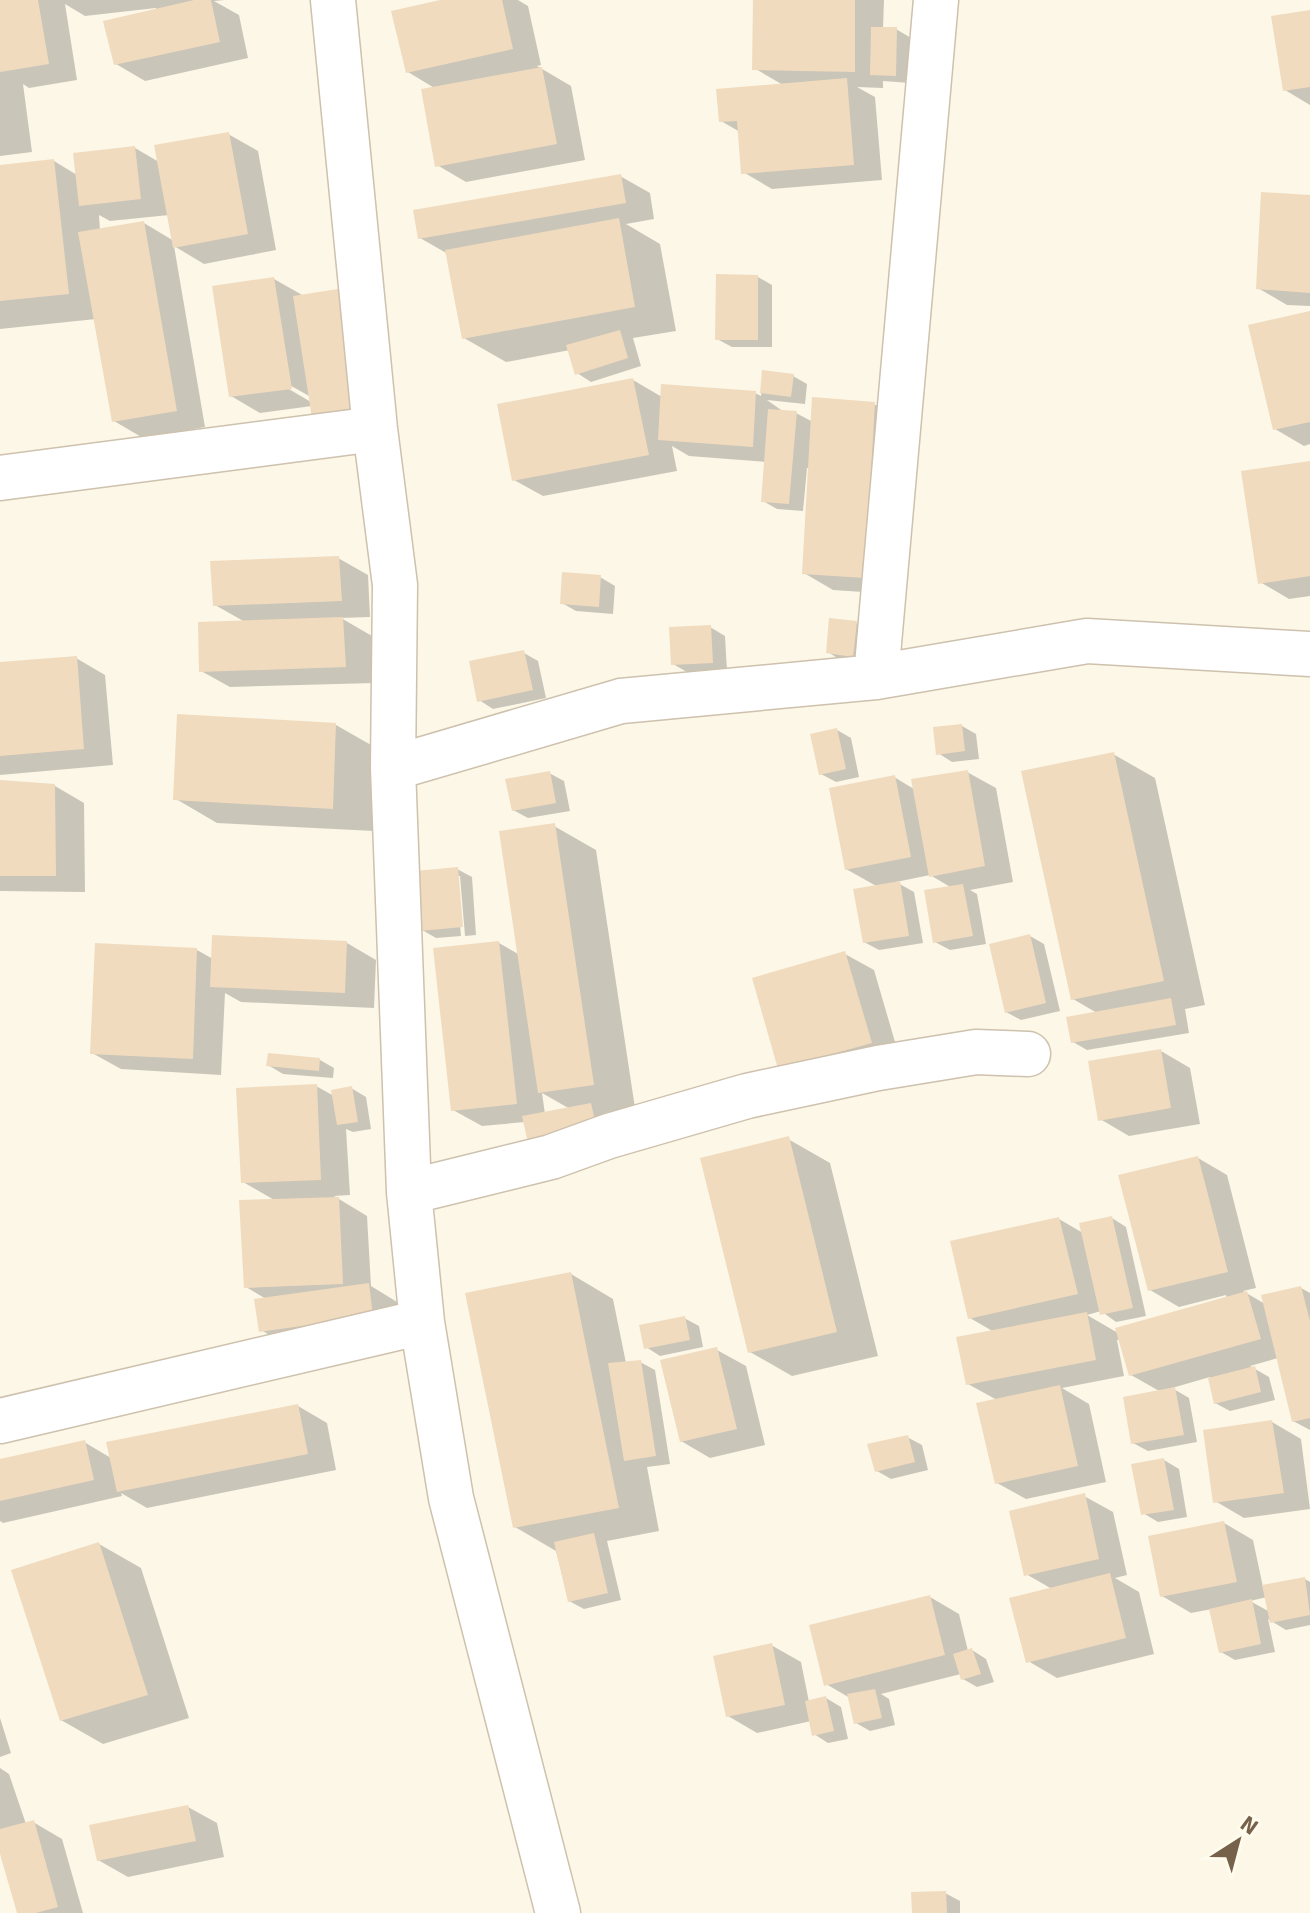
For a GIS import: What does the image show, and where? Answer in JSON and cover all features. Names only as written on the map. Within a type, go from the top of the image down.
[{"type":"street","points":[[333,0],[375,429],[395,585],[393,768],[409,1192],[422,1322],[451,1498],[558,1913]]},
{"type":"street","points":[[876,677],[936,0]]},
{"type":"street","points":[[0,478],[375,429]]},
{"type":"street","points":[[393,768],[621,701],[876,677],[1087,641],[1310,654]]},
{"type":"street","points":[[409,1192],[551,1157],[609,1136],[747,1096],[878,1068],[976,1052],[1028,1054]]},
{"type":"street","points":[[0,1421],[422,1322]]},
{"type":"building","points":[[0,0],[38,0],[49,64],[0,72]]},
{"type":"building","points":[[194,0],[211,0],[220,42],[114,65],[103,21]]},
{"type":"building","points":[[440,0],[502,0],[513,49],[406,73],[391,11]]},
{"type":"building","points":[[753,0],[855,0],[855,72],[752,70]]},
{"type":"building","points":[[1310,10],[1310,87],[1283,91],[1271,16]]},
{"type":"building","points":[[871,27],[897,27],[896,76],[870,75]]},
{"type":"building","points":[[542,67],[557,144],[435,167],[421,89]]},
{"type":"building","points":[[847,78],[854,165],[741,174],[737,121],[719,122],[716,89]]},
{"type":"building","points":[[229,132],[248,234],[173,248],[154,145]]},
{"type":"building","points":[[135,146],[141,199],[79,206],[73,153]]},
{"type":"building","points":[[54,159],[69,294],[0,301],[0,165]]},
{"type":"building","points":[[621,174],[626,203],[418,239],[413,210]]},
{"type":"building","points":[[1261,192],[1310,195],[1310,293],[1256,289]]},
{"type":"building","points":[[619,218],[635,307],[462,339],[445,250]]},
{"type":"building","points":[[144,221],[177,411],[112,422],[78,232]]},
{"type":"building","points":[[716,274],[758,275],[758,340],[715,340]]},
{"type":"building","points":[[274,277],[292,389],[229,397],[212,286]]},
{"type":"building","points":[[338,289],[357,411],[312,418],[293,296]]},
{"type":"building","points":[[1310,311],[1310,422],[1273,430],[1248,325]]},
{"type":"building","points":[[620,330],[628,358],[575,375],[566,345]]},
{"type":"building","points":[[762,370],[794,374],[791,397],[760,393]]},
{"type":"building","points":[[633,378],[649,455],[512,481],[497,404]]},
{"type":"building","points":[[661,384],[756,391],[753,447],[658,440]]},
{"type":"building","points":[[812,397],[875,402],[865,578],[802,574]]},
{"type":"building","points":[[768,409],[797,411],[789,504],[761,502]]},
{"type":"building","points":[[1310,461],[1310,576],[1258,584],[1241,471]]},
{"type":"building","points":[[339,556],[342,601],[213,606],[210,561]]},
{"type":"building","points":[[562,572],[601,575],[599,607],[560,604]]},
{"type":"building","points":[[343,617],[346,667],[199,672],[198,622]]},
{"type":"building","points":[[829,618],[857,621],[853,657],[826,653]]},
{"type":"building","points":[[711,625],[713,663],[671,665],[669,627]]},
{"type":"building","points":[[524,650],[533,690],[477,702],[469,661]]},
{"type":"building","points":[[77,656],[84,749],[0,756],[0,662]]},
{"type":"building","points":[[177,714],[336,723],[333,809],[173,800]]},
{"type":"building","points":[[962,724],[965,751],[936,755],[933,727]]},
{"type":"building","points":[[837,728],[846,769],[819,775],[810,734]]},
{"type":"building","points":[[1114,752],[1164,981],[1071,1000],[1021,771]]},
{"type":"building","points":[[968,770],[985,866],[929,877],[911,779]]},
{"type":"building","points":[[550,771],[556,803],[512,811],[505,779]]},
{"type":"building","points":[[895,775],[911,857],[845,870],[829,788]]},
{"type":"building","points":[[0,780],[55,784],[56,876],[0,876]]},
{"type":"building","points":[[555,823],[594,1085],[538,1093],[499,831]]},
{"type":"building","points":[[458,867],[463,927],[420,931],[415,871]]},
{"type":"building","points":[[900,881],[909,936],[863,943],[853,889]]},
{"type":"building","points":[[963,884],[973,936],[933,943],[924,890]]},
{"type":"building","points":[[1030,934],[1046,1003],[1005,1013],[989,944]]},
{"type":"building","points":[[212,935],[347,941],[345,993],[210,987]]},
{"type":"building","points":[[499,941],[517,1104],[451,1111],[433,948]]},
{"type":"building","points":[[95,943],[197,948],[193,1059],[90,1054]]},
{"type":"building","points":[[845,951],[872,1043],[778,1069],[752,978]]},
{"type":"building","points":[[1171,998],[1176,1025],[1071,1043],[1066,1017]]},
{"type":"building","points":[[1161,1049],[1171,1108],[1098,1121],[1088,1061]]},
{"type":"building","points":[[268,1053],[320,1058],[319,1071],[266,1066]]},
{"type":"building","points":[[317,1084],[321,1180],[241,1183],[236,1088]]},
{"type":"building","points":[[352,1086],[358,1122],[337,1125],[331,1090]]},
{"type":"building","points":[[591,1103],[597,1130],[528,1143],[522,1116]]},
{"type":"building","points":[[789,1136],[837,1332],[748,1353],[700,1158]]},
{"type":"building","points":[[1198,1156],[1228,1272],[1148,1291],[1118,1175]]},
{"type":"building","points":[[339,1197],[343,1284],[244,1288],[239,1200]]},
{"type":"building","points":[[1112,1216],[1133,1308],[1100,1315],[1079,1223]]},
{"type":"building","points":[[1059,1217],[1078,1294],[968,1319],[950,1241]]},
{"type":"building","points":[[571,1272],[619,1508],[513,1528],[465,1293]]},
{"type":"building","points":[[369,1283],[373,1316],[259,1332],[254,1299]]},
{"type":"building","points":[[1301,1286],[1310,1321],[1310,1418],[1292,1422],[1261,1295]]},
{"type":"building","points":[[1247,1291],[1261,1339],[1129,1376],[1115,1328]]},
{"type":"building","points":[[1087,1312],[1096,1360],[966,1385],[956,1337]]},
{"type":"building","points":[[685,1316],[690,1340],[644,1349],[639,1325]]},
{"type":"building","points":[[717,1347],[737,1429],[680,1442],[660,1360]]},
{"type":"building","points":[[641,1360],[656,1456],[624,1461],[608,1363]]},
{"type":"building","points":[[1255,1366],[1261,1392],[1214,1404],[1208,1378]]},
{"type":"building","points":[[1060,1385],[1078,1466],[995,1484],[976,1403]]},
{"type":"building","points":[[1175,1387],[1184,1435],[1131,1444],[1123,1397]]},
{"type":"building","points":[[298,1404],[308,1454],[117,1492],[106,1442]]},
{"type":"building","points":[[1272,1420],[1284,1493],[1213,1503],[1203,1430]]},
{"type":"building","points":[[908,1435],[915,1462],[875,1472],[867,1444]]},
{"type":"building","points":[[85,1440],[94,1480],[0,1501],[0,1459]]},
{"type":"building","points":[[1164,1458],[1174,1510],[1141,1515],[1131,1464]]},
{"type":"building","points":[[1085,1493],[1099,1559],[1024,1576],[1009,1511]]},
{"type":"building","points":[[1224,1521],[1237,1582],[1160,1597],[1148,1536]]},
{"type":"building","points":[[594,1533],[608,1593],[568,1602],[554,1542]]},
{"type":"building","points":[[99,1542],[148,1695],[60,1721],[11,1570]]},
{"type":"building","points":[[1110,1573],[1126,1638],[1026,1663],[1009,1598]]},
{"type":"building","points":[[1305,1577],[1310,1615],[1270,1623],[1262,1585]]},
{"type":"building","points":[[930,1595],[945,1655],[824,1686],[809,1625]]},
{"type":"building","points":[[1252,1599],[1261,1644],[1219,1653],[1209,1609]]},
{"type":"building","points":[[772,1643],[785,1705],[726,1717],[713,1656]]},
{"type":"building","points":[[972,1648],[981,1674],[961,1680],[953,1654]]},
{"type":"building","points":[[875,1689],[882,1718],[854,1724],[847,1694]]},
{"type":"building","points":[[826,1696],[834,1731],[812,1736],[805,1701]]},
{"type":"building","points":[[188,1805],[196,1841],[97,1861],[89,1825]]},
{"type":"building","points":[[34,1820],[58,1907],[36,1913],[17,1913],[0,1854],[0,1829]]},
{"type":"building","points":[[946,1891],[947,1913],[912,1913],[911,1892]]}]
